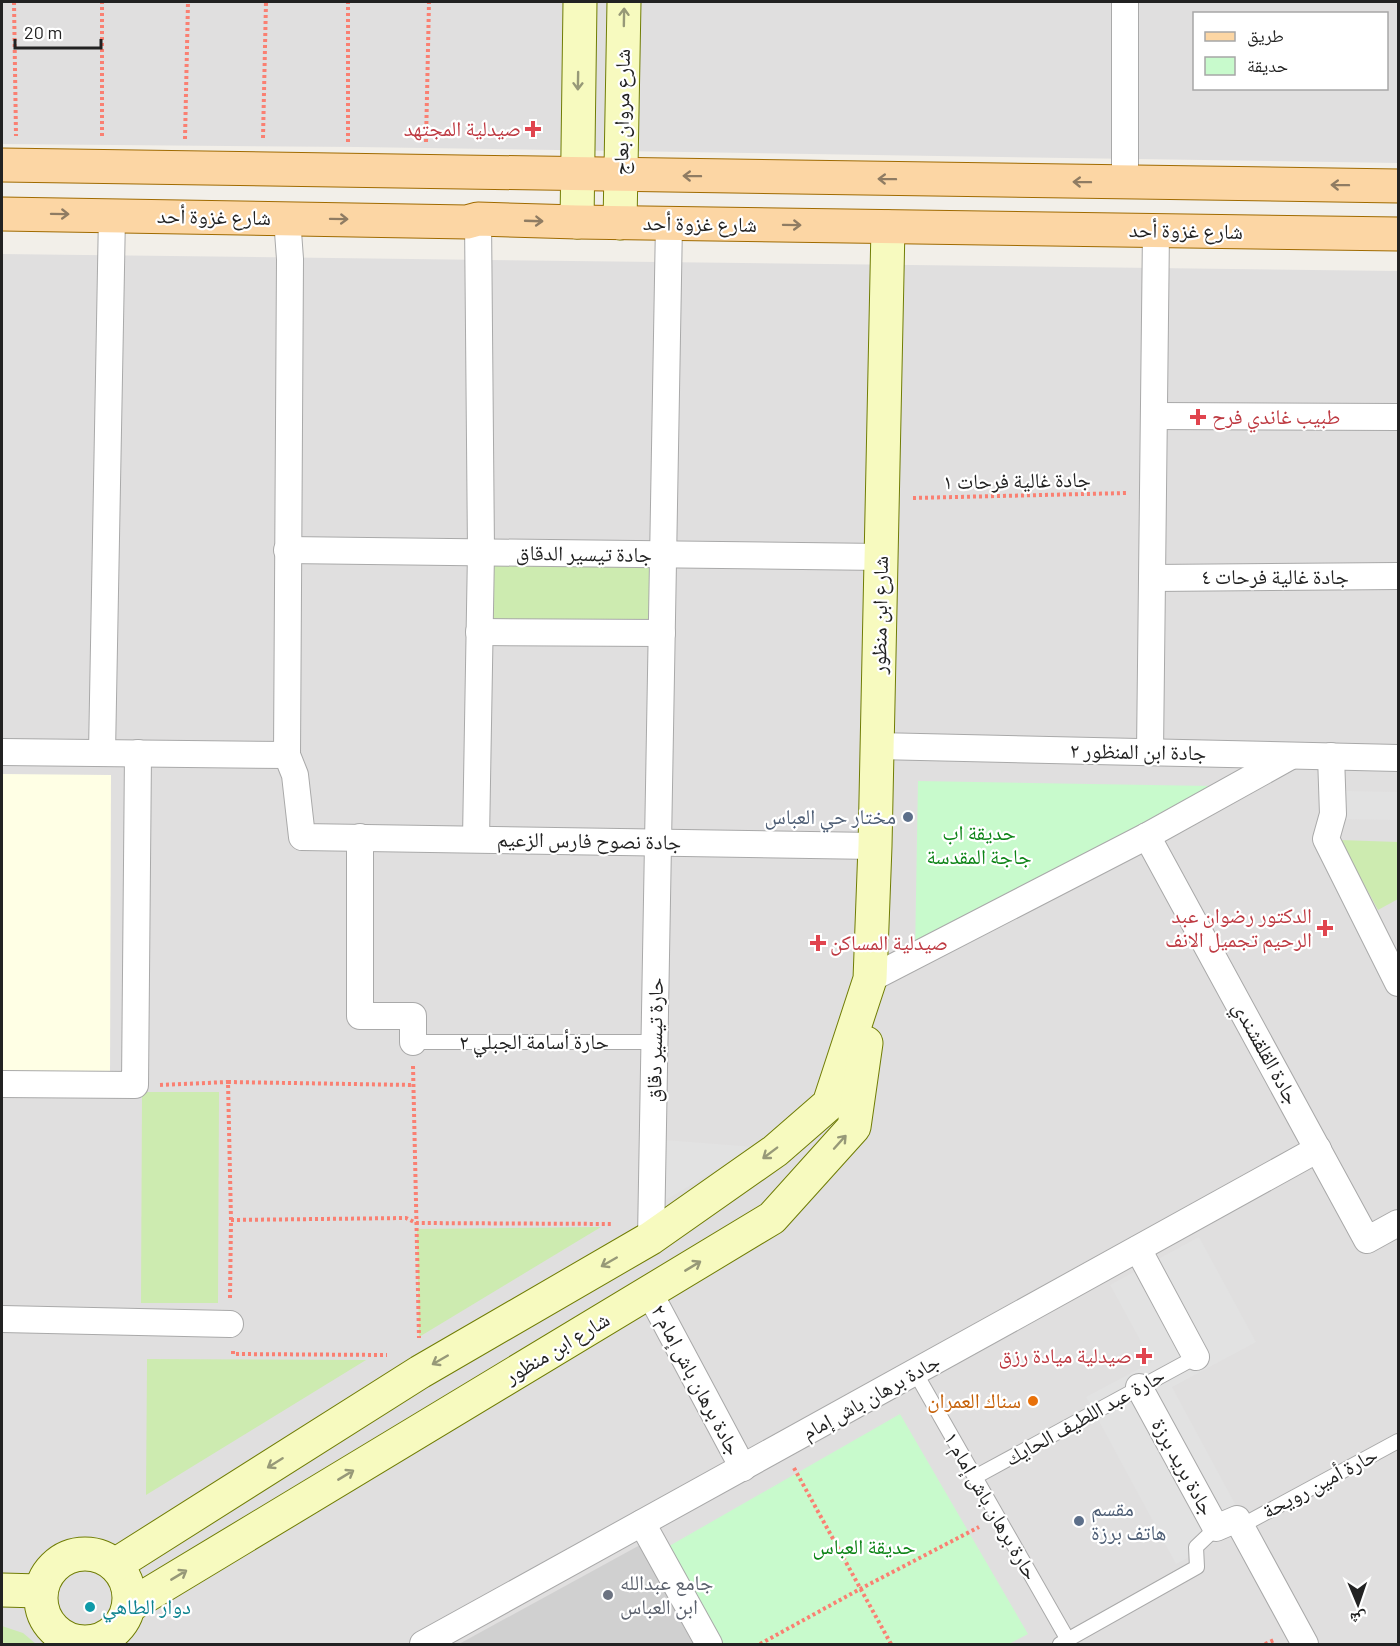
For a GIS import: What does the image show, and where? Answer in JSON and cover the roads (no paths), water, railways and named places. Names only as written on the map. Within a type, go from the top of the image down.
[{"type":"main road","name":"شارع مروان بعاج","points":[[577,222],[580,2]]},
{"type":"main road","name":"شارع مروان بعاج","points":[[620,223],[624,2]]},
{"type":"main road","points":[[9,165],[1398,186]]},
{"type":"main road","name":"شارع غزوة أحد","points":[[2,214],[467,222],[478,219],[669,224],[1398,234]]},
{"type":"main road","name":"شارع ابن منظور","points":[[129,1606],[772,1218],[854,1127],[866,1045],[866,990],[875,846],[888,227]]},
{"type":"main road","name":"شارع ابن منظور","points":[[115,1565],[420,1363],[652,1231],[775,1150],[830,1104],[866,990]]},
{"type":"main road","points":[[76,1554],[97,1555],[115,1565],[124,1576],[129,1590],[129,1606],[124,1620],[102,1639],[88,1643],[74,1641],[62,1636],[44,1617],[40,1604],[40,1591],[53,1566],[64,1558],[76,1554]]},
{"type":"main road","points":[[2,1590],[40,1591]]},
{"type":"street","points":[[1125,2],[1125,182]]},
{"type":"street","points":[[102,753],[112,215]]},
{"type":"street","points":[[2,752],[287,755],[290,260],[287,218]]},
{"type":"street","points":[[476,839],[481,552],[478,219]]},
{"type":"street","name":"حارة تيسير دقاق","points":[[652,1231],[669,224]]},
{"type":"street","points":[[1150,752],[1156,231]]},
{"type":"street","points":[[1154,416],[1398,417]]},
{"type":"street","name":"جادة تيسير الدقاق","points":[[287,550],[881,557]]},
{"type":"street","name":"جادة غالية فرحات ٤","points":[[1152,578],[1398,576]]},
{"type":"street","points":[[479,632],[662,633]]},
{"type":"street","name":"جادة ابن المنظور ٢","points":[[878,746],[1398,758]]},
{"type":"street","points":[[2,1084],[135,1085],[138,753]]},
{"type":"street","name":"جادة نصوح فارس الزعيم","points":[[287,755],[295,775],[302,837],[875,846]]},
{"type":"street","points":[[866,990],[1291,756]]},
{"type":"street","points":[[1331,756],[1333,814],[1326,839],[1398,983]]},
{"type":"street","name":"جادة القلقشندي","points":[[1147,836],[1367,1240],[1398,1223]]},
{"type":"street","points":[[360,837],[360,1016],[413,1016],[412,1042]]},
{"type":"street","name":"جادة برهان باش إمام","points":[[423,1644],[1318,1149]]},
{"type":"street","points":[[1138,1249],[1196,1357]]},
{"type":"street","name":"جادة برهان باش إمام ٢","points":[[649,1292],[743,1468]]},
{"type":"street","points":[[2,1319],[230,1324]]},
{"type":"street","name":"جادة بريد برزة","points":[[1139,1387],[1305,1644]]},
{"type":"street","points":[[642,1523],[709,1644]]},
{"type":"lane","name":"حارة أسامة الجبلي ٢","points":[[412,1042],[655,1042]]},
{"type":"lane","name":"حارة عبد اللطيف الحايك","points":[[975,1477],[1196,1357]]},
{"type":"lane","name":"حارة برهان باش إمام ١","points":[[915,1372],[998,1518],[1064,1642]]},
{"type":"lane","name":"حارة أمين رويحة","points":[[1064,1642],[1197,1567],[1196,1547],[1228,1527],[1398,1443]]},
{"type":"place","name":"صيدلية المجتهد","points":[[533,129]]},
{"type":"place","name":"طبيب غاندي فرح","points":[[1198,417]]},
{"type":"place","name":"مختار حي العباس","points":[[908,817]]},
{"type":"place","name":"الدكتور رضوان عبد الرحيم تجميل الانف","points":[[1325,928]]},
{"type":"place","name":"صيدلية المساكن","points":[[818,943]]},
{"type":"place","name":"صيدلية ميادة رزق","points":[[1144,1356]]},
{"type":"place","name":"سناك العمران","points":[[1033,1401]]},
{"type":"place","name":"مقسم هاتف برزة","points":[[1079,1521]]},
{"type":"place","name":"جامع عبدالله ابن العباس","points":[[608,1595]]},
{"type":"place","name":"دوار الطاهي","points":[[90,1607]]},
{"type":"park label","name":"حديقة اب جاجة المقدسة","points":[[979,845]]},
{"type":"park label","name":"حديقة العباس","points":[[864,1547]]}]
